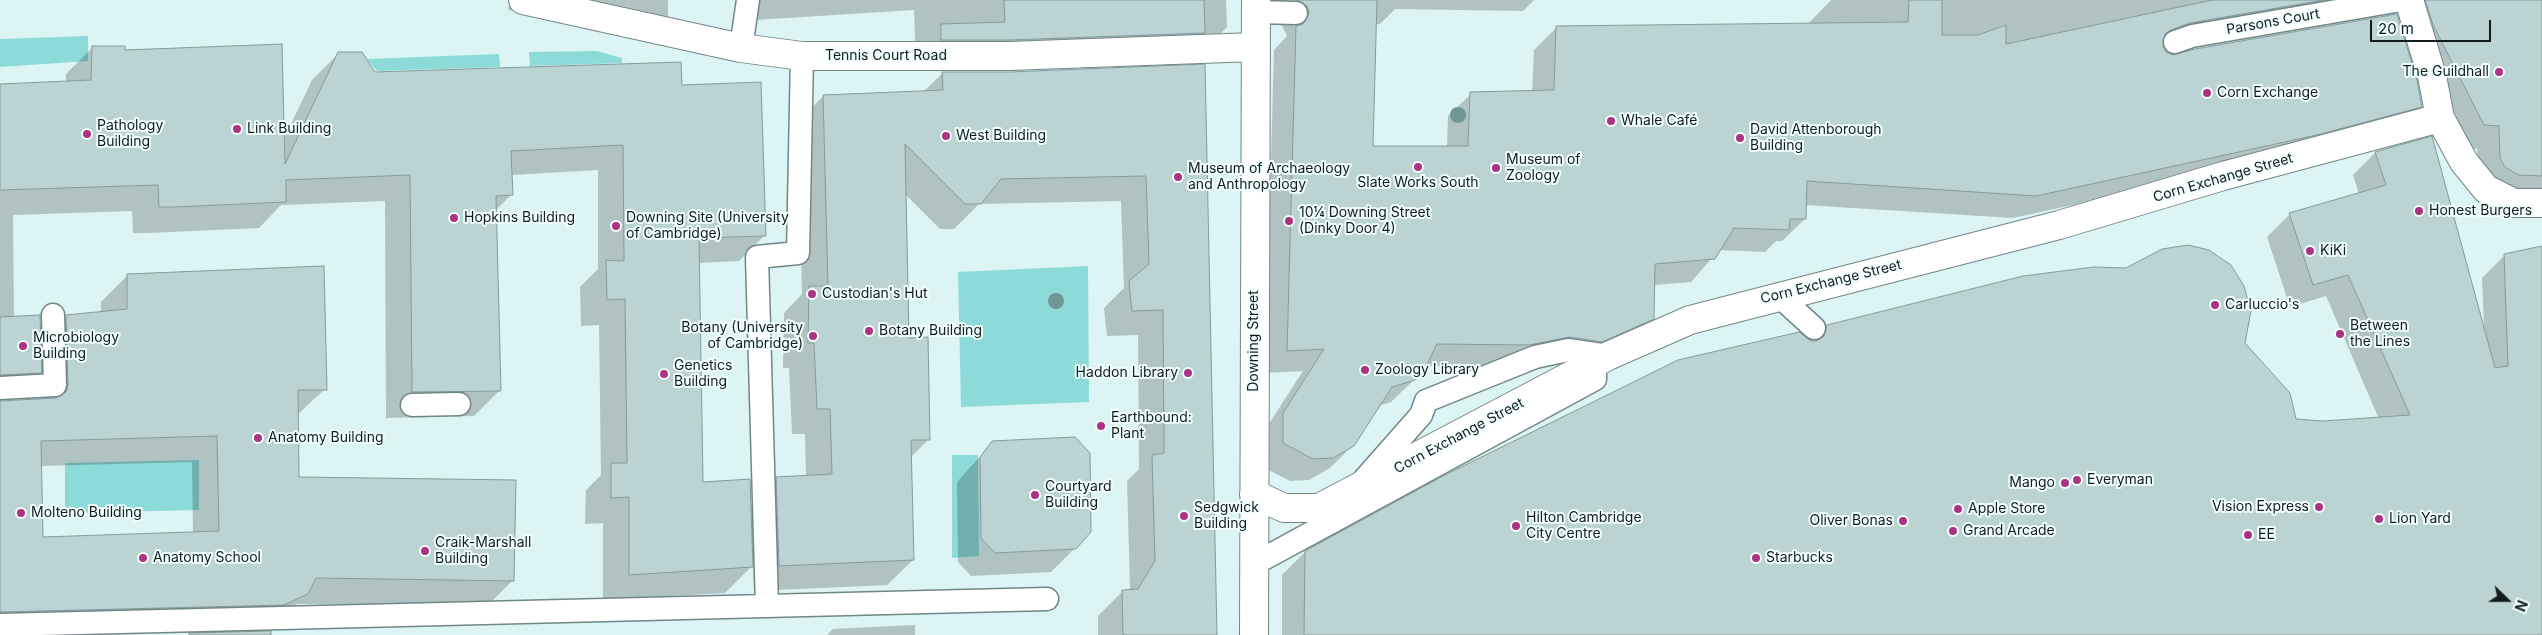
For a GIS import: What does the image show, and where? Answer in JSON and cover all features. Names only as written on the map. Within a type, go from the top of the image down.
[{"type":"street","name":"Tennis Court Road","points":[[523,0],[743,40],[802,56],[1009,56],[1254,47]]},
{"type":"street","points":[[2409,0],[2432,76],[2440,118],[2464,162],[2486,188],[2514,203],[2542,203]]},
{"type":"street","name":"Downing Street","points":[[1254,635],[1254,47],[1256,6]]},
{"type":"street","name":"Corn Exchange Street","points":[[1254,494],[1284,508],[1319,508],[1352,493],[1690,320],[1778,295],[2059,225],[2223,176],[2440,118]]},
{"type":"lane","points":[[743,40],[748,0]]},
{"type":"lane","name":"Parsons Court","points":[[2175,42],[2192,36],[2401,0]]},
{"type":"lane","points":[[1256,6],[1296,13]]},
{"type":"lane","points":[[767,606],[757,257],[798,253],[802,56]]},
{"type":"lane","points":[[1778,295],[1814,328]]},
{"type":"lane","points":[[0,388],[55,385],[54,315]]},
{"type":"lane","points":[[1352,493],[1421,415],[1426,401],[1534,357],[1568,350],[1600,366]]},
{"type":"lane","points":[[1254,564],[1600,366]]},
{"type":"lane","points":[[412,405],[458,404]]},
{"type":"lane","points":[[0,625],[1047,599]]},
{"type":"shaded area","points":[[88,36],[88,61],[0,67],[0,39]]},
{"type":"shaded area","points":[[597,51],[622,58],[622,63],[530,66],[529,52]]},
{"type":"shaded area","points":[[499,54],[500,67],[377,71],[367,59]]},
{"type":"shaded area","points":[[1088,266],[1089,402],[961,407],[958,272]]},
{"type":"shaded area","points":[[952,455],[978,455],[979,556],[952,558]]},
{"type":"shaded area","points":[[199,460],[199,510],[65,513],[65,463]]},
{"type":"building","points":[[1004,0],[1204,0],[1205,33],[1009,40],[941,40],[941,24],[1005,22]]},
{"type":"building","points":[[1297,0],[1377,0],[1373,146],[1468,146],[1470,92],[1554,90],[1556,26],[1908,22],[1909,0],[1942,0],[1942,35],[1978,35],[2006,25],[2006,44],[2212,0],[2324,0],[2190,23],[2165,34],[2163,46],[2166,52],[2173,55],[2195,49],[2397,14],[2417,80],[2422,107],[2317,135],[2036,196],[1807,181],[1806,219],[1790,219],[1789,230],[1734,228],[1715,259],[1655,264],[1654,319],[1602,342],[1570,337],[1529,345],[1437,344],[1423,373],[1415,380],[1392,387],[1354,446],[1333,458],[1313,459],[1283,443],[1283,413],[1324,349],[1287,351],[1296,26],[1303,24],[1309,14],[1307,6]]},
{"type":"building","name":"The Guildhall","points":[[2425,0],[2542,0],[2542,176],[2518,175],[2505,167],[2500,158],[2499,126],[2484,125],[2433,25]]},
{"type":"building","points":[[282,44],[285,164],[338,52],[362,52],[375,72],[681,62],[682,85],[761,82],[766,236],[699,238],[703,482],[750,479],[753,567],[629,575],[629,497],[611,498],[611,463],[627,463],[625,299],[607,300],[606,260],[624,261],[623,145],[511,151],[513,195],[496,196],[501,391],[412,392],[410,175],[286,180],[286,202],[176,207],[159,207],[158,185],[0,190],[0,84],[91,80],[92,46],[125,46],[125,50]]},
{"type":"building","points":[[1205,64],[1217,635],[1123,635],[1122,590],[1138,589],[1155,561],[1152,455],[1164,453],[1163,310],[1132,311],[1129,281],[1149,264],[1146,176],[1001,179],[981,204],[965,204],[905,144],[909,338],[928,337],[930,440],[911,440],[914,560],[779,566],[776,477],[832,474],[830,409],[817,409],[814,343],[808,343],[809,286],[828,286],[823,95],[943,90],[942,72],[1010,72]]},
{"type":"building","points":[[2432,136],[2495,368],[2508,366],[2504,254],[2542,246],[2542,635],[1304,635],[1305,551],[1443,476],[1678,360],[1799,332],[1811,341],[1817,341],[1824,336],[1827,325],[2023,276],[2094,267],[2126,268],[2162,249],[2188,245],[2209,250],[2231,265],[2244,286],[2251,311],[2245,343],[2290,393],[2296,419],[2323,421],[2410,415],[2348,275],[2313,285],[2289,213],[2386,185],[2375,152]]},
{"type":"building","points":[[324,266],[327,390],[298,390],[299,477],[516,480],[514,581],[316,578],[308,594],[284,605],[0,612],[0,401],[56,398],[66,392],[68,385],[66,315],[127,309],[127,274]],"holes":[[[217,436],[219,531],[43,537],[41,441]]]},
{"type":"building","name":"Microbiology Building","points":[[40,315],[42,373],[0,375],[0,317]]},
{"type":"building","name":"Courtyard Building","points":[[1075,437],[1090,453],[1091,532],[1076,549],[995,553],[981,538],[980,457],[992,441]]},
{"type":"building","points":[[271,631],[271,635],[189,635],[189,633]]},
{"type":"place","name":"The Guildhall","points":[[2499,72]]},
{"type":"place","name":"Corn Exchange","points":[[2207,93]]},
{"type":"place","name":"Whale Café","points":[[1611,121]]},
{"type":"place","name":"Link Building","points":[[237,129]]},
{"type":"place","name":"Pathology Building","points":[[87,134]]},
{"type":"place","name":"West Building","points":[[946,136]]},
{"type":"place","name":"David Attenborough Building","points":[[1740,138]]},
{"type":"place","name":"Slate Works South","points":[[1418,167]]},
{"type":"place","name":"Museum of Zoology","points":[[1496,168]]},
{"type":"place","name":"Museum of Archaeology and Anthropology","points":[[1178,177]]},
{"type":"place","name":"Honest Burgers","points":[[2419,211]]},
{"type":"place","name":"Hopkins Building","points":[[454,218]]},
{"type":"place","name":"10¼ Downing Street (Dinky Door 4)","points":[[1289,221]]},
{"type":"place","name":"Downing Site (University of Cambridge)","points":[[616,226]]},
{"type":"place","name":"KiKi","points":[[2310,251]]},
{"type":"place","name":"Custodian's Hut","points":[[812,294]]},
{"type":"place","name":"Carluccio's","points":[[2215,305]]},
{"type":"place","name":"Botany Building","points":[[869,331]]},
{"type":"place","name":"Between the Lines","points":[[2340,334]]},
{"type":"place","name":"Botany (University of Cambridge)","points":[[813,336]]},
{"type":"place","name":"Microbiology Building","points":[[23,346]]},
{"type":"place","name":"Zoology Library","points":[[1365,370]]},
{"type":"place","name":"Haddon Library","points":[[1188,373]]},
{"type":"place","name":"Genetics Building","points":[[664,374]]},
{"type":"place","name":"Earthbound: Plant","points":[[1101,426]]},
{"type":"place","name":"Anatomy Building","points":[[258,438]]},
{"type":"place","name":"Everyman","points":[[2077,480]]},
{"type":"place","name":"Mango","points":[[2065,483]]},
{"type":"place","name":"Courtyard Building","points":[[1035,495]]},
{"type":"place","name":"Vision Express","points":[[2319,507]]},
{"type":"place","name":"Apple Store","points":[[1958,509]]},
{"type":"place","name":"Molteno Building","points":[[21,513]]},
{"type":"place","name":"Sedgwick Building","points":[[1184,516]]},
{"type":"place","name":"Lion Yard","points":[[2379,519]]},
{"type":"place","name":"Oliver Bonas","points":[[1903,521]]},
{"type":"place","name":"Hilton Cambridge City Centre","points":[[1516,526]]},
{"type":"place","name":"Grand Arcade","points":[[1953,531]]},
{"type":"place","name":"EE","points":[[2248,535]]},
{"type":"place","name":"Craik-Marshall Building","points":[[425,551]]},
{"type":"place","name":"Anatomy School","points":[[143,558]]},
{"type":"place","name":"Starbucks","points":[[1756,558]]}]
